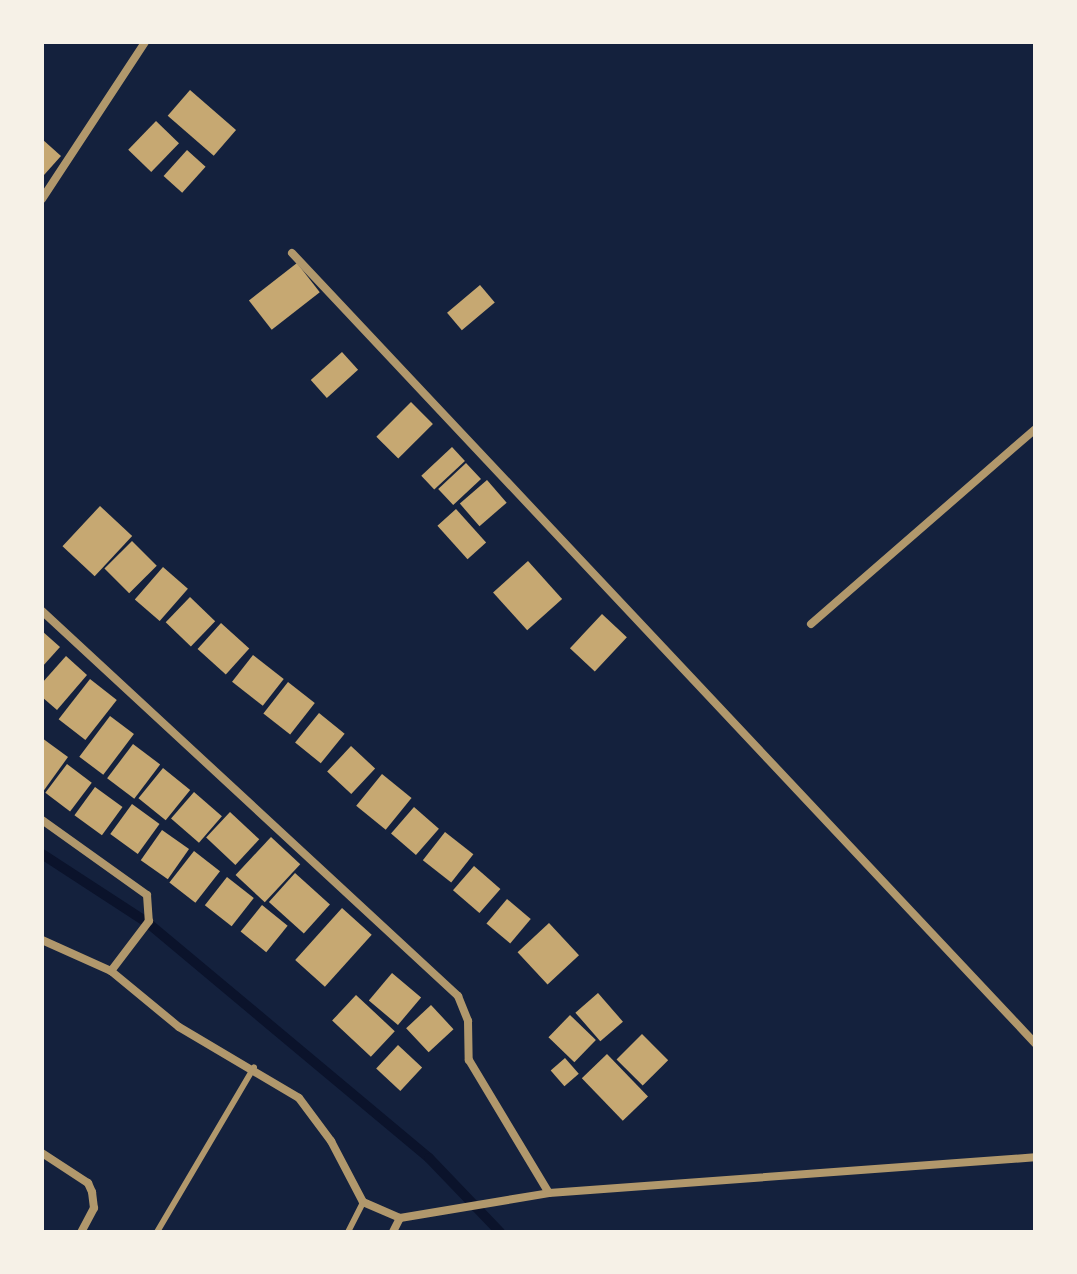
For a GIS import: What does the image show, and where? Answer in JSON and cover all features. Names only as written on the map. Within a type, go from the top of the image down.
[{"type":"street","points":[[42,199],[145,42]]},
{"type":"street","points":[[292,253],[1035,1043]]},
{"type":"street","points":[[811,624],[1035,429]]},
{"type":"street","points":[[42,611],[458,996],[468,1021],[469,1060],[549,1193]]},
{"type":"street","points":[[42,820],[143,892],[149,921],[111,971]]},
{"type":"street","points":[[42,940],[111,971],[179,1027],[254,1067],[299,1098],[331,1141],[363,1202],[400,1218],[549,1193],[1035,1157]]},
{"type":"street","points":[[42,1153],[88,1183],[94,1208],[81,1232]]},
{"type":"street","points":[[393,1232],[400,1218]]},
{"type":"lane","points":[[157,1232],[254,1067]]},
{"type":"lane","points":[[348,1232],[363,1202]]},
{"type":"building","points":[[190,90],[236,130],[214,156],[168,116]]},
{"type":"building","points":[[156,121],[179,143],[151,172],[128,150]]},
{"type":"building","points":[[42,139],[61,156],[44,175],[42,173]]},
{"type":"building","points":[[187,150],[206,167],[182,193],[164,176]]},
{"type":"building","points":[[297,263],[320,292],[272,330],[249,301]]},
{"type":"building","points":[[480,285],[495,303],[462,330],[447,313]]},
{"type":"building","points":[[342,352],[358,370],[327,398],[311,380]]},
{"type":"building","points":[[411,402],[433,424],[398,459],[376,437]]},
{"type":"building","points":[[452,447],[465,461],[434,490],[421,476]]},
{"type":"building","points":[[466,463],[481,479],[453,505],[438,489]]},
{"type":"building","points":[[487,480],[507,503],[480,526],[460,504]]},
{"type":"building","points":[[100,506],[132,536],[95,576],[62,546]]},
{"type":"building","points":[[456,509],[486,542],[468,559],[437,526]]},
{"type":"building","points":[[132,541],[157,566],[129,593],[104,569]]},
{"type":"building","points":[[528,561],[562,599],[527,630],[493,592]]},
{"type":"building","points":[[163,567],[188,589],[160,621],[135,599]]},
{"type":"building","points":[[190,597],[215,621],[191,646],[166,622]]},
{"type":"building","points":[[602,614],[627,637],[595,672],[570,648]]},
{"type":"building","points":[[221,623],[249,648],[226,674],[198,649]]},
{"type":"building","points":[[42,631],[60,647],[42,667]]},
{"type":"building","points":[[253,655],[284,679],[263,706],[232,682]]},
{"type":"building","points":[[66,656],[87,675],[57,710],[42,697],[42,683]]},
{"type":"building","points":[[90,679],[117,700],[85,740],[59,719]]},
{"type":"building","points":[[288,682],[315,703],[290,734],[263,714]]},
{"type":"building","points":[[319,713],[345,734],[321,763],[295,743]]},
{"type":"building","points":[[110,716],[134,734],[103,775],[79,757]]},
{"type":"building","points":[[42,738],[68,757],[42,793]]},
{"type":"building","points":[[133,744],[160,764],[134,799],[107,778]]},
{"type":"building","points":[[351,746],[375,769],[351,794],[327,772]]},
{"type":"building","points":[[67,764],[92,783],[70,811],[45,793]]},
{"type":"building","points":[[163,768],[190,790],[166,820],[138,798]]},
{"type":"building","points":[[382,774],[412,798],[386,830],[356,806]]},
{"type":"building","points":[[95,787],[123,807],[102,835],[74,815]]},
{"type":"building","points":[[194,792],[222,816],[199,843],[171,818]]},
{"type":"building","points":[[132,804],[160,824],[138,854],[110,834]]},
{"type":"building","points":[[414,807],[439,829],[416,855],[391,833]]},
{"type":"building","points":[[230,812],[259,839],[235,865],[206,838]]},
{"type":"building","points":[[162,830],[189,849],[168,879],[141,860]]},
{"type":"building","points":[[445,832],[473,854],[451,883],[423,860]]},
{"type":"building","points":[[271,837],[300,864],[265,902],[236,875]]},
{"type":"building","points":[[194,851],[220,871],[195,903],[169,883]]},
{"type":"building","points":[[474,866],[500,889],[479,913],[453,890]]},
{"type":"building","points":[[295,873],[330,904],[304,933],[269,902]]},
{"type":"building","points":[[227,877],[254,898],[232,926],[205,905]]},
{"type":"building","points":[[507,899],[531,919],[510,943],[486,924]]},
{"type":"building","points":[[262,905],[288,926],[266,952],[241,931]]},
{"type":"building","points":[[342,908],[372,935],[325,987],[295,960]]},
{"type":"building","points":[[549,923],[579,955],[548,985],[518,952]]},
{"type":"building","points":[[392,973],[421,997],[398,1025],[369,1001]]},
{"type":"building","points":[[598,993],[623,1022],[600,1041],[575,1013]]},
{"type":"building","points":[[356,995],[395,1031],[371,1057],[332,1021]]},
{"type":"building","points":[[431,1005],[454,1029],[429,1052],[406,1028]]},
{"type":"building","points":[[570,1015],[596,1040],[574,1062],[548,1037]]},
{"type":"building","points":[[642,1034],[668,1060],[643,1086],[617,1059]]},
{"type":"building","points":[[398,1045],[422,1068],[400,1091],[376,1068]]},
{"type":"building","points":[[607,1054],[648,1096],[623,1121],[582,1078]]},
{"type":"building","points":[[565,1058],[579,1074],[564,1086],[551,1070]]},
{"type":"waterway","points":[[42,854],[148,923],[429,1158],[500,1232]]}]
